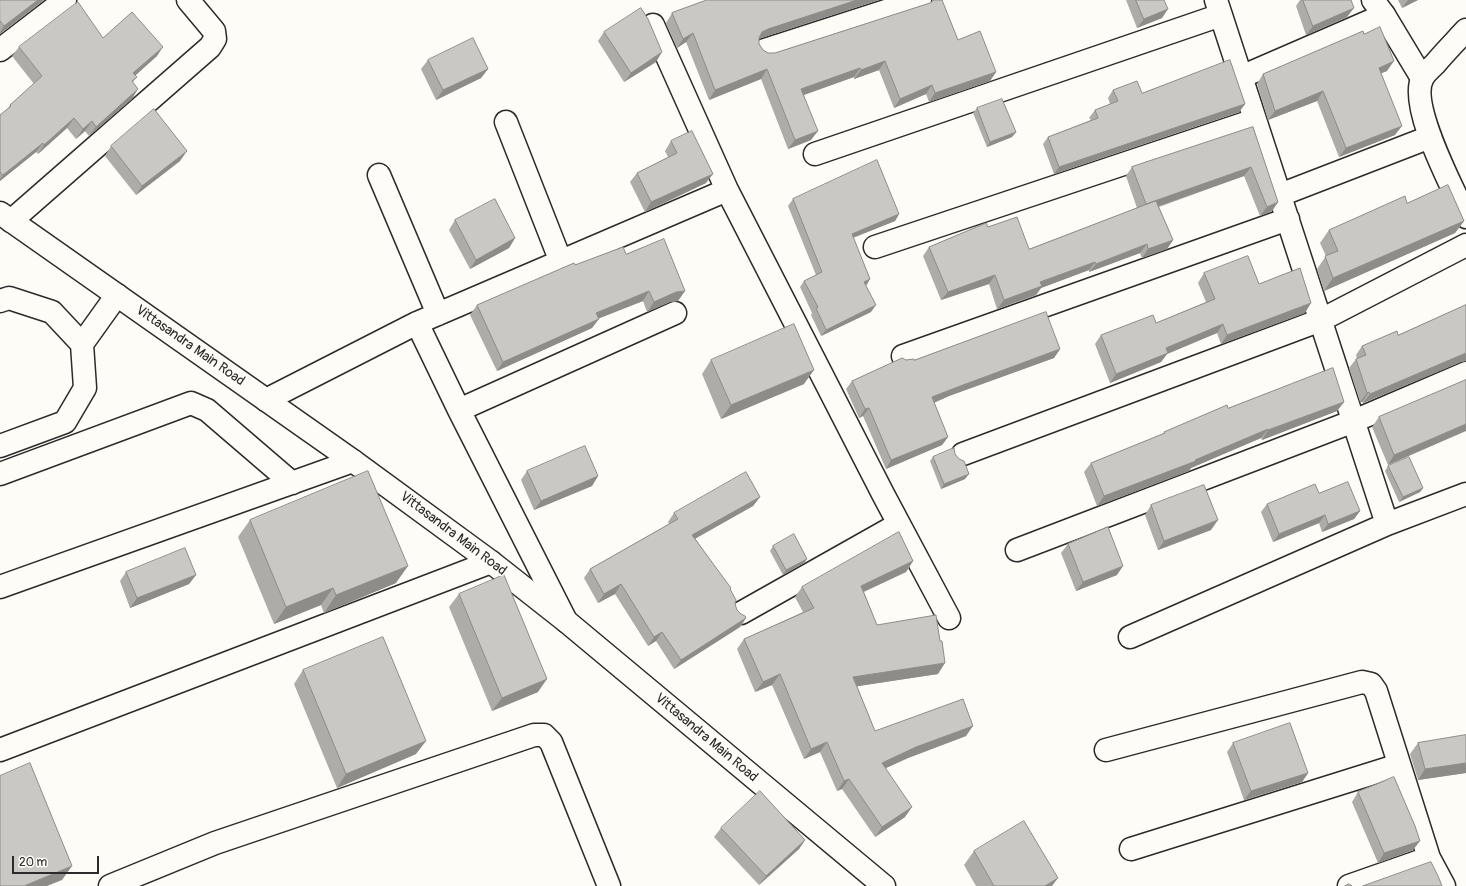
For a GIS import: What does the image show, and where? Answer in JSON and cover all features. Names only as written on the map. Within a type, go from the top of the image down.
[{"type":"street","points":[[0,50],[64,0]]},
{"type":"street","points":[[6,217],[210,47],[215,39],[214,30],[188,0]]},
{"type":"street","points":[[765,50],[920,0]]},
{"type":"street","points":[[815,154],[1218,7],[1388,524]]},
{"type":"street","points":[[1241,77],[1378,8],[1422,78]]},
{"type":"street","points":[[653,25],[727,190],[949,618]]},
{"type":"street","points":[[1466,30],[1422,78],[1420,89],[1420,103],[1430,137],[1466,217]]},
{"type":"street","points":[[875,247],[1255,120]]},
{"type":"street","points":[[506,122],[561,262]]},
{"type":"street","points":[[1280,196],[1430,137]]},
{"type":"street","points":[[379,175],[438,314]]},
{"type":"street","points":[[266,400],[417,323],[727,190]]},
{"type":"street","name":"Vittasandra Main Road","points":[[6,217],[353,460],[491,562],[566,621],[884,886]]},
{"type":"street","points":[[903,356],[1288,219]]},
{"type":"street","points":[[963,454],[1321,320],[1466,245]]},
{"type":"street","points":[[82,344],[117,295]]},
{"type":"street","points":[[0,301],[9,298],[52,312],[82,344],[85,388],[65,422],[0,446]]},
{"type":"street","points":[[458,410],[675,313]]},
{"type":"street","points":[[417,323],[458,410],[566,621]]},
{"type":"street","points":[[1017,550],[1354,421],[1466,373]]},
{"type":"street","points":[[0,474],[191,403],[207,410],[292,483]]},
{"type":"street","points":[[0,587],[353,460]]},
{"type":"street","points":[[1130,637],[1388,524],[1466,494]]},
{"type":"street","points":[[741,613],[899,524]]},
{"type":"street","points":[[0,750],[491,562]]},
{"type":"street","points":[[1106,750],[1362,682],[1371,684],[1376,691],[1429,858],[1444,886]]},
{"type":"street","points":[[110,886],[215,843],[534,735],[544,735],[552,742],[609,886]]},
{"type":"street","points":[[1131,849],[1399,765]]},
{"type":"street","points":[[1349,886],[1429,858]]},
{"type":"building","points":[[0,0],[38,0],[4,26],[0,21]]},
{"type":"building","points":[[707,0],[857,0],[762,32],[759,38],[759,44],[763,50],[768,53],[775,53],[930,3],[934,0],[942,0],[958,40],[980,31],[996,72],[935,93],[932,85],[900,99],[885,61],[861,70],[860,68],[801,89],[818,131],[795,140],[767,69],[715,90],[693,33],[683,39],[672,13]]},
{"type":"building","points":[[1136,0],[1164,0],[1168,9],[1144,19]]},
{"type":"building","points":[[1303,0],[1351,0],[1354,8],[1313,26]]},
{"type":"building","points":[[78,2],[103,38],[132,12],[163,47],[133,73],[137,77],[132,81],[138,89],[96,127],[92,121],[83,129],[74,118],[44,145],[43,143],[3,175],[0,172],[0,115],[42,76],[19,47]]},
{"type":"building","points":[[641,8],[648,19],[662,52],[631,73],[604,32]]},
{"type":"building","points":[[1380,27],[1394,61],[1379,68],[1402,126],[1346,148],[1323,91],[1275,111],[1263,74],[1363,31],[1364,34]]},
{"type":"building","points":[[473,38],[488,69],[443,90],[428,60]]},
{"type":"building","points":[[1230,60],[1245,104],[1059,167],[1048,137],[1098,118],[1095,110],[1118,101],[1113,90],[1137,81],[1142,93]]},
{"type":"building","points":[[1002,99],[1016,132],[990,142],[977,108]]},
{"type":"building","points":[[154,109],[187,151],[142,186],[111,146]]},
{"type":"building","points":[[1253,127],[1278,202],[1267,207],[1251,167],[1146,204],[1132,167]]},
{"type":"building","points":[[692,131],[713,174],[651,202],[637,173],[677,153],[671,141]]},
{"type":"building","points":[[877,160],[899,214],[852,234],[870,279],[864,282],[876,305],[826,330],[816,308],[818,307],[804,281],[822,272],[793,199]]},
{"type":"building","points":[[1448,185],[1464,221],[1333,278],[1325,256],[1338,251],[1329,230],[1405,196],[1407,203]]},
{"type":"building","points":[[495,199],[515,238],[476,260],[455,220]]},
{"type":"building","points":[[1156,201],[1173,240],[1148,249],[1147,244],[1096,264],[1095,262],[1040,282],[1042,286],[1004,300],[995,275],[948,292],[929,247],[986,223],[988,227],[1017,217],[1029,249]]},
{"type":"building","points":[[664,239],[685,291],[676,292],[654,302],[649,291],[596,313],[599,319],[503,362],[477,305],[574,263],[575,265],[623,247],[626,254]]},
{"type":"building","points":[[1248,256],[1259,284],[1300,268],[1311,303],[1227,335],[1223,324],[1166,348],[1168,353],[1116,374],[1101,335],[1153,315],[1156,323],[1215,299],[1204,273]]},
{"type":"building","points":[[1466,305],[1466,353],[1370,394],[1369,392],[1367,393],[1356,359],[1366,355],[1362,346],[1397,331],[1398,335]]},
{"type":"building","points":[[1046,312],[1060,349],[932,397],[948,437],[891,460],[869,408],[865,409],[852,381],[902,358],[906,360],[914,360]]},
{"type":"building","points":[[794,324],[814,370],[731,405],[711,360]]},
{"type":"building","points":[[1333,368],[1344,402],[1268,429],[1195,460],[1196,461],[1104,496],[1091,463],[1165,433],[1164,432],[1227,405],[1228,408]]},
{"type":"building","points":[[1466,380],[1466,424],[1394,455],[1379,417]]},
{"type":"building","points":[[585,446],[598,476],[541,501],[527,471]]},
{"type":"building","points":[[954,448],[955,454],[959,459],[964,461],[969,474],[944,484],[933,457]]},
{"type":"building","points":[[1409,457],[1423,488],[1403,497],[1388,466]]},
{"type":"building","points":[[368,471],[408,566],[336,595],[333,588],[286,607],[250,520]]},
{"type":"building","points":[[746,472],[760,497],[692,535],[731,588],[730,589],[736,600],[735,604],[737,610],[746,618],[681,660],[662,632],[654,637],[621,584],[604,594],[590,569],[678,519],[674,513]]},
{"type":"building","points":[[1348,482],[1360,511],[1328,524],[1325,515],[1279,534],[1267,504],[1315,484],[1319,493]]},
{"type":"building","points":[[1204,485],[1218,520],[1164,541],[1151,505]]},
{"type":"building","points":[[1108,527],[1123,566],[1083,582],[1068,544]]},
{"type":"building","points":[[899,532],[913,561],[861,586],[877,625],[936,615],[945,663],[853,677],[875,731],[963,699],[973,726],[916,747],[882,763],[912,807],[882,827],[849,779],[844,781],[827,742],[811,749],[780,674],[763,682],[744,639],[814,608],[802,587]]},
{"type":"building","points":[[794,534],[807,559],[786,570],[773,546]]},
{"type":"building","points":[[185,548],[196,575],[137,598],[126,572]]},
{"type":"building","points":[[504,575],[547,679],[502,698],[459,594]]},
{"type":"building","points":[[383,637],[426,741],[346,774],[303,670]]},
{"type":"building","points":[[1290,723],[1308,773],[1251,791],[1233,743]]},
{"type":"building","points":[[1466,735],[1466,763],[1425,769],[1418,743]]},
{"type":"building","points":[[30,763],[72,866],[24,886],[0,886],[0,776]]},
{"type":"building","points":[[1394,777],[1420,841],[1384,853],[1358,792]]},
{"type":"building","points":[[760,791],[805,840],[766,876],[721,828]]},
{"type":"building","points":[[1024,821],[1058,878],[1045,886],[994,886],[974,851]]},
{"type":"building","points":[[1431,862],[1442,886],[1363,886]]}]
